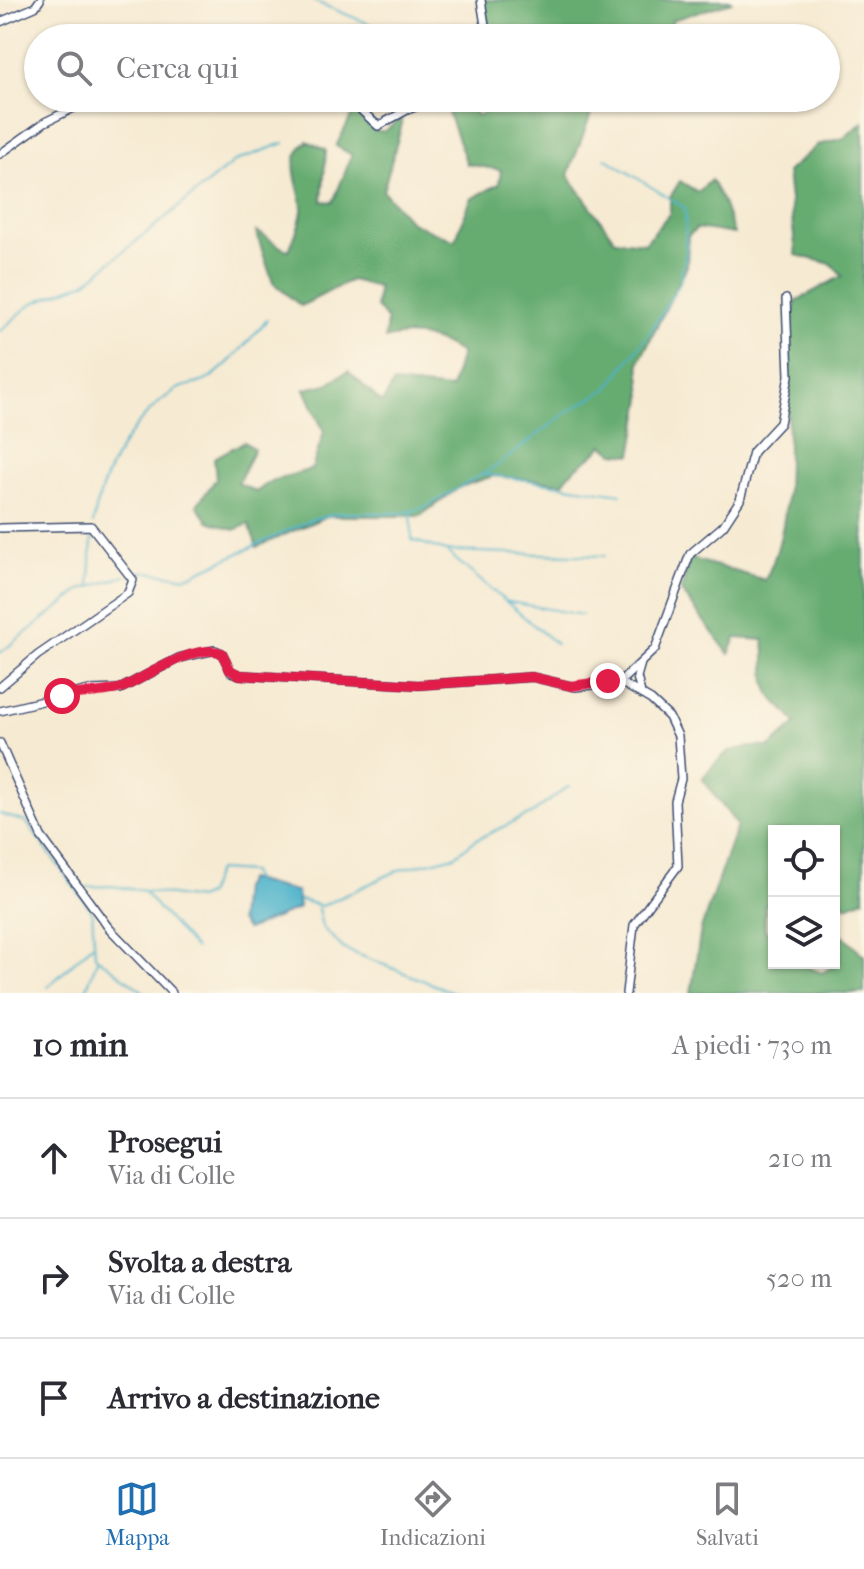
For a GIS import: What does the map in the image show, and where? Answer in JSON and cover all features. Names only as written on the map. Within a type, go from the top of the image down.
[{"type":"street","points":[[0,22],[19,11],[35,7],[40,0]]},
{"type":"street","points":[[481,0],[485,24]]},
{"type":"street","points":[[0,154],[45,122],[65,112]]},
{"type":"street","points":[[363,112],[378,126],[403,112]]},
{"type":"street","points":[[620,682],[655,649],[690,554],[723,526],[740,500],[753,452],[780,423],[789,376],[786,299]]},
{"type":"street","points":[[0,528],[91,526],[110,556],[131,575],[128,593],[38,655],[0,687]]},
{"type":"street","points":[[0,711],[89,690],[120,689],[179,658],[215,650],[222,653],[230,670],[240,675],[418,685],[532,677],[571,686],[620,682],[669,717],[678,736],[681,779],[675,801],[674,846],[678,866],[634,925],[626,993]]},
{"type":"street","points":[[642,661],[637,677],[642,695]]},
{"type":"street","points":[[0,743],[41,836],[108,927],[172,993]]},
{"type":"green space","points":[[483,0],[732,2],[672,20],[672,24],[488,24]]},
{"type":"green space","points":[[353,112],[375,131],[385,131],[401,118],[402,124],[383,191],[411,222],[455,241],[471,199],[499,184],[501,170],[467,164],[448,113],[474,112],[478,116],[483,112],[592,112],[568,175],[615,240],[645,243],[670,213],[670,197],[680,181],[698,192],[711,180],[722,200],[734,234],[697,228],[688,236],[687,266],[639,362],[642,398],[632,455],[614,453],[603,445],[563,483],[493,476],[460,487],[420,516],[327,516],[257,547],[249,524],[234,530],[208,521],[197,505],[216,479],[214,458],[244,442],[254,449],[238,483],[256,492],[271,481],[312,469],[324,432],[305,389],[327,384],[348,371],[382,403],[394,383],[451,389],[461,353],[424,337],[405,335],[385,339],[387,320],[376,307],[378,287],[351,280],[301,306],[273,283],[256,232],[289,250],[302,212],[295,172],[300,149],[307,141],[326,150],[322,201],[333,202],[352,155],[336,146]]},
{"type":"green space","points":[[863,122],[864,899],[847,906],[840,900],[840,825],[768,825],[765,930],[768,933],[768,969],[812,969],[822,973],[828,969],[840,969],[841,933],[864,956],[864,993],[691,993],[701,929],[737,825],[702,779],[730,751],[770,747],[796,724],[769,693],[764,640],[736,638],[729,654],[681,591],[690,558],[765,580],[778,548],[788,479],[788,370],[796,301],[842,276],[831,264],[796,255],[787,172],[818,145],[844,138]]},
{"type":"water","points":[[248,879],[297,892],[299,908],[247,930],[239,921],[242,888]]},
{"type":"waterway","points":[[311,0],[370,24]]},
{"type":"waterway","points":[[0,331],[31,304],[86,282],[235,161],[284,143]]},
{"type":"waterway","points":[[131,574],[144,572],[189,576],[313,519],[340,513],[403,513],[426,507],[498,465],[569,411],[607,389],[653,328],[680,282],[686,253],[685,208],[605,158]]},
{"type":"waterway","points":[[93,524],[111,466],[145,416],[176,390],[206,381],[218,372],[267,320]]},
{"type":"waterway","points":[[484,474],[621,494]]},
{"type":"waterway","points":[[411,513],[412,540],[446,551],[605,556]]},
{"type":"waterway","points":[[90,587],[92,534]]},
{"type":"waterway","points":[[447,552],[556,644]]},
{"type":"waterway","points":[[0,653],[81,590],[125,576]]},
{"type":"waterway","points":[[504,601],[582,615]]},
{"type":"waterway","points":[[300,900],[322,906],[399,870],[455,856],[477,839],[533,813],[570,785]]},
{"type":"waterway","points":[[0,814],[26,822],[92,911],[95,956],[145,993]]},
{"type":"waterway","points":[[87,887],[112,886],[197,899],[207,895],[217,870],[251,872],[254,881]]},
{"type":"waterway","points":[[144,892],[195,949]]},
{"type":"waterway","points":[[318,908],[322,927],[344,949],[455,993]]},
{"type":"waterway","points":[[48,987],[92,945]]},
{"type":"waterway","points":[[85,993],[97,960]]},
{"type":"route","points":[[62,696],[89,690],[120,689],[179,658],[215,650],[222,653],[230,670],[240,675],[418,685],[532,677],[571,686],[608,681]]}]
